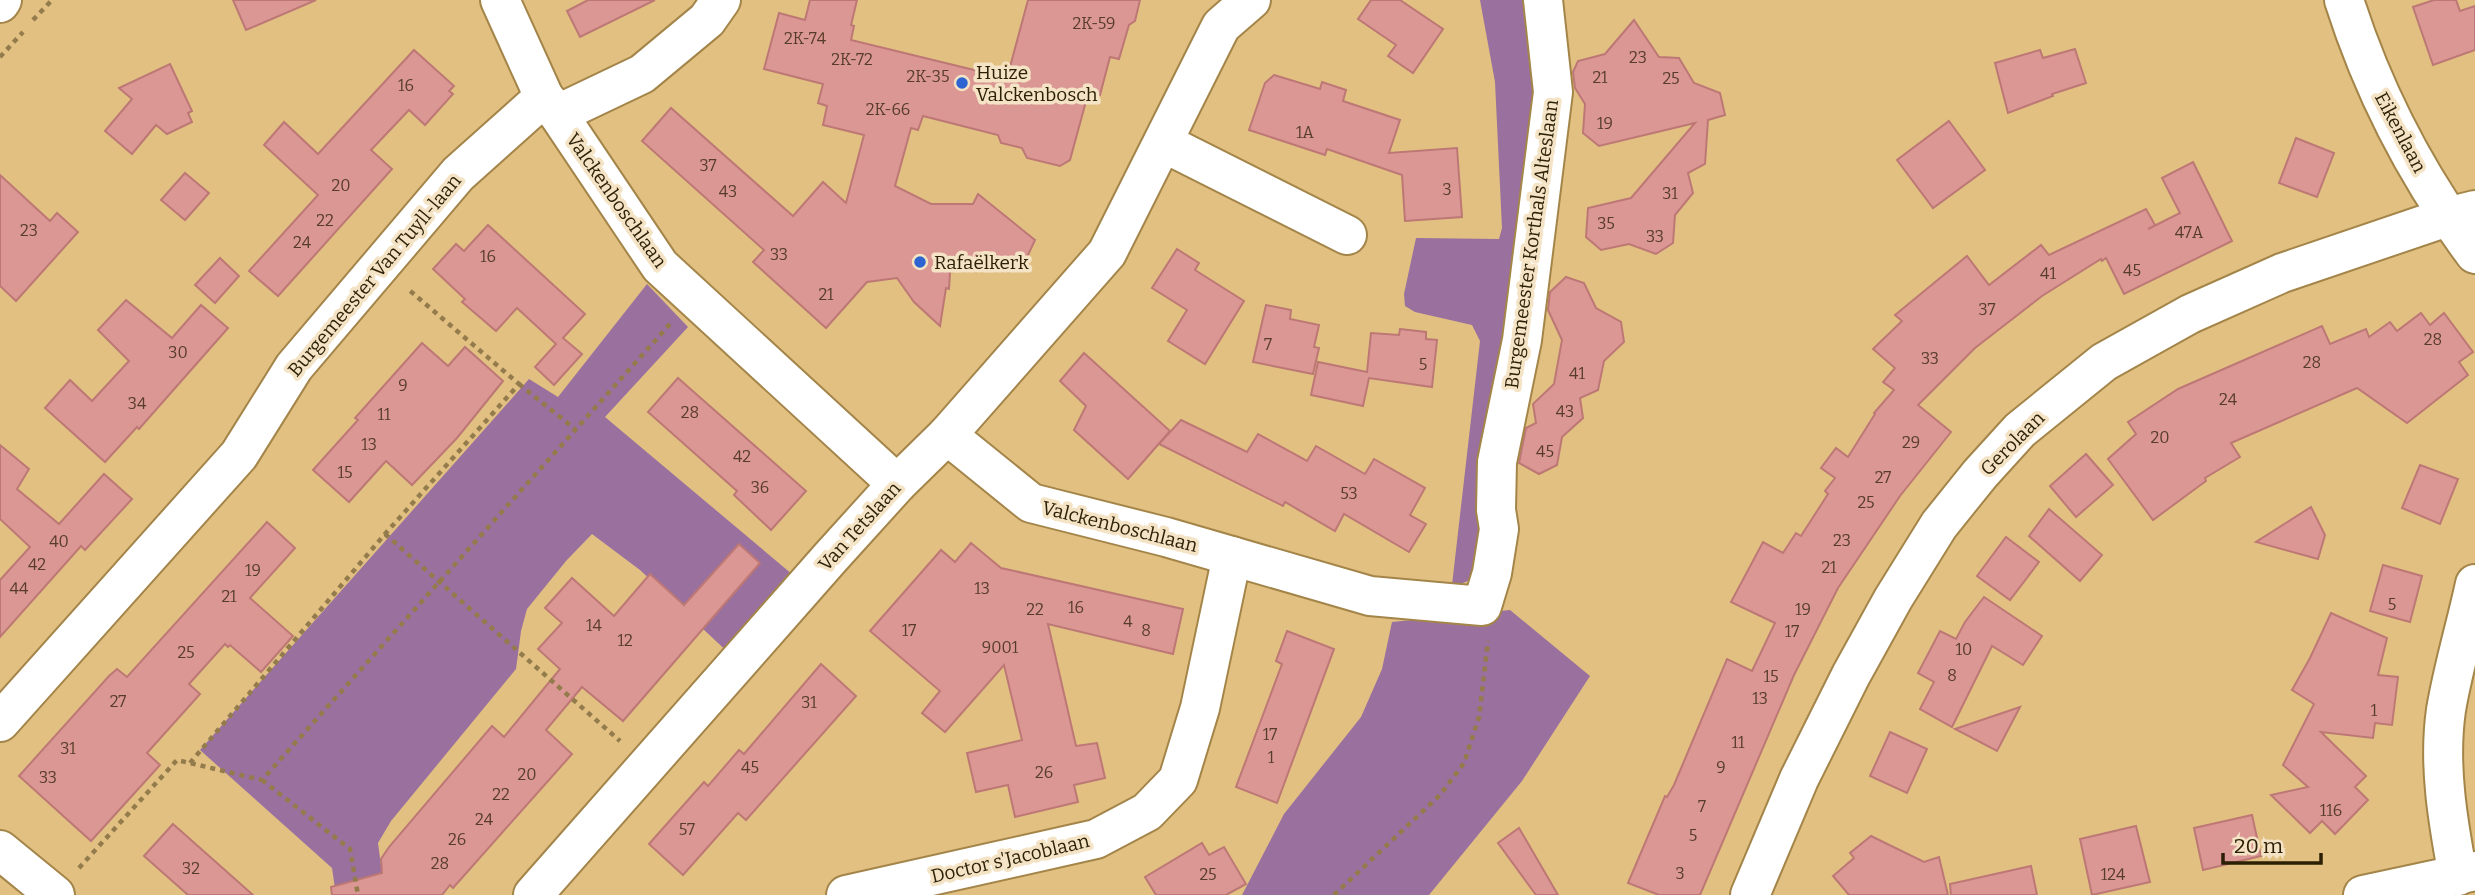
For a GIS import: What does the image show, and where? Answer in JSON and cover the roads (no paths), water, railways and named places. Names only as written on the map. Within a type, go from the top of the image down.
[{"type":"street","name":"Valckenboschlaan","points":[[500,0],[551,105],[660,266],[897,484]]},
{"type":"street","name":"Burgemeester Van Tuyll-laan","points":[[0,722],[239,455],[294,368],[458,174],[551,105],[642,74],[707,20],[721,0]]},
{"type":"street","name":"Van Tetslaan","points":[[533,895],[897,484],[947,435],[1107,253],[1221,26],[1251,0]]},
{"type":"street","name":"Burgemeester Korthals Alteslaan","points":[[1232,556],[1370,596],[1482,606],[1492,573],[1499,529],[1496,510],[1497,462],[1522,340],[1553,92],[1543,0]]},
{"type":"street","name":"Eikenlaan","points":[[2344,0],[2384,104],[2461,214],[2475,254]]},
{"type":"street","points":[[1164,143],[1347,235]]},
{"type":"street","name":"Gerolaan","points":[[1750,895],[1799,779],[1851,674],[1893,599],[1940,525],[1979,474],[2020,430],[2104,362],[2190,314],[2282,273],[2461,214]]},
{"type":"street","name":"Valckenboschlaan","points":[[947,435],[1031,503],[1232,556]]},
{"type":"street","name":"Doctor s'Jacoblaan","points":[[846,895],[1096,839],[1146,812],[1178,780],[1200,708],[1232,556]]},
{"type":"street","points":[[2363,895],[2466,874],[2448,820],[2444,771],[2446,711],[2475,584]]},
{"type":"street","points":[[0,850],[64,885]]},
{"type":"place","name":"Huize Valckenbosch","points":[[962,83]]},
{"type":"place","name":"Rafaëlkerk","points":[[920,262]]}]
